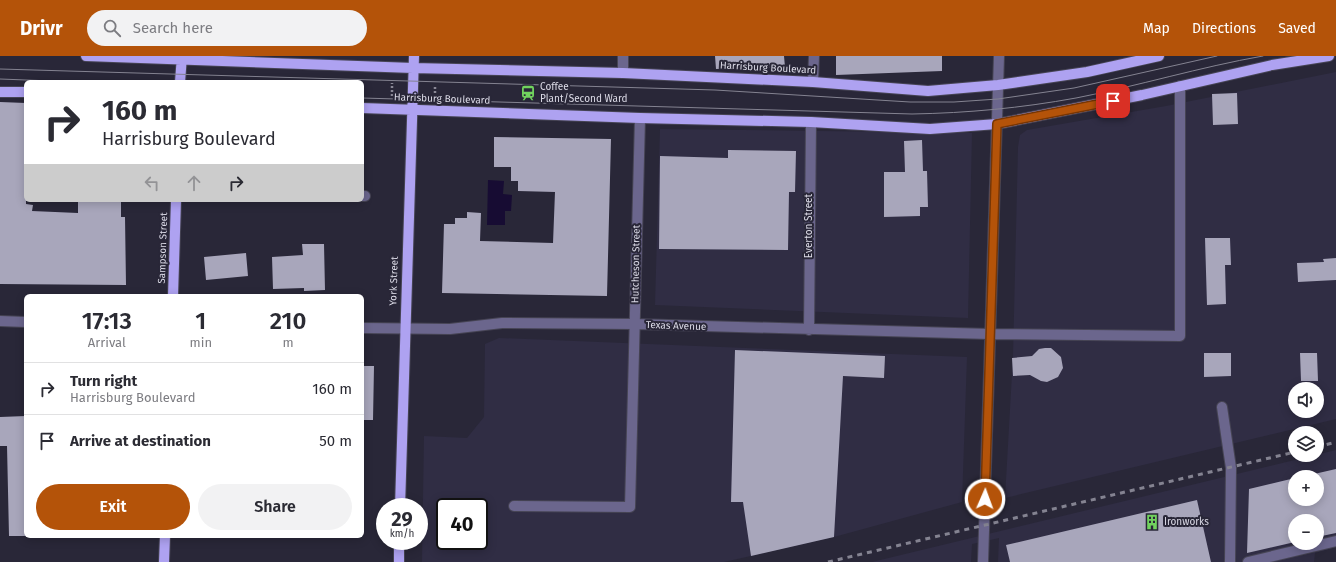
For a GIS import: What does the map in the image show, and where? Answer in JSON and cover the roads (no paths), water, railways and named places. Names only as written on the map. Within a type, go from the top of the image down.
[{"type":"main road","name":"Harrisburg Boulevard","points":[[86,56],[182,57],[413,68],[623,73],[813,82],[928,91],[998,85],[1088,72],[1159,56]]},
{"type":"main road","name":"York Street","points":[[400,498],[404,329],[414,56]]},
{"type":"main road","name":"Harrisburg Boulevard","points":[[364,108],[412,111],[810,122],[930,129],[997,124],[1180,86],[1272,65],[1329,56]]},
{"type":"main road","points":[[180,80],[182,57]]},
{"type":"main road","points":[[0,92],[24,92]]},
{"type":"main road","name":"Sampson Street","points":[[173,294],[176,202]]},
{"type":"main road","points":[[164,562],[165,538]]},
{"type":"main road","points":[[399,550],[399,562]]},
{"type":"street","points":[[623,56],[623,73]]},
{"type":"street","points":[[813,82],[814,56]]},
{"type":"street","points":[[983,562],[999,56]]},
{"type":"street","name":"Texas Avenue","points":[[364,328],[450,329],[502,323],[635,324],[990,334],[1180,336],[1180,86]]},
{"type":"street","name":"Hutcheson Street","points":[[514,506],[630,507],[640,118]]},
{"type":"street","name":"Everton Street","points":[[809,330],[810,122]]},
{"type":"street","points":[[0,321],[24,322]]},
{"type":"street","points":[[1222,407],[1230,457],[1230,562]]},
{"type":"street","points":[[1248,562],[1336,542]]},
{"type":"tram line","points":[[0,69],[715,90],[910,102],[954,102],[998,99],[1074,88],[1217,56]]},
{"type":"tram line","points":[[364,98],[912,114],[994,109],[1055,102],[1263,56]]},
{"type":"tram line","points":[[0,79],[26,80]]},
{"type":"railway","points":[[1324,445],[1336,442]]},
{"type":"railway","points":[[828,562],[1288,454]]},
{"type":"place","name":"Coffee Plant/Second Ward","points":[[528,93]]},
{"type":"place","name":"Ironworks","points":[[1152,522]]}]
